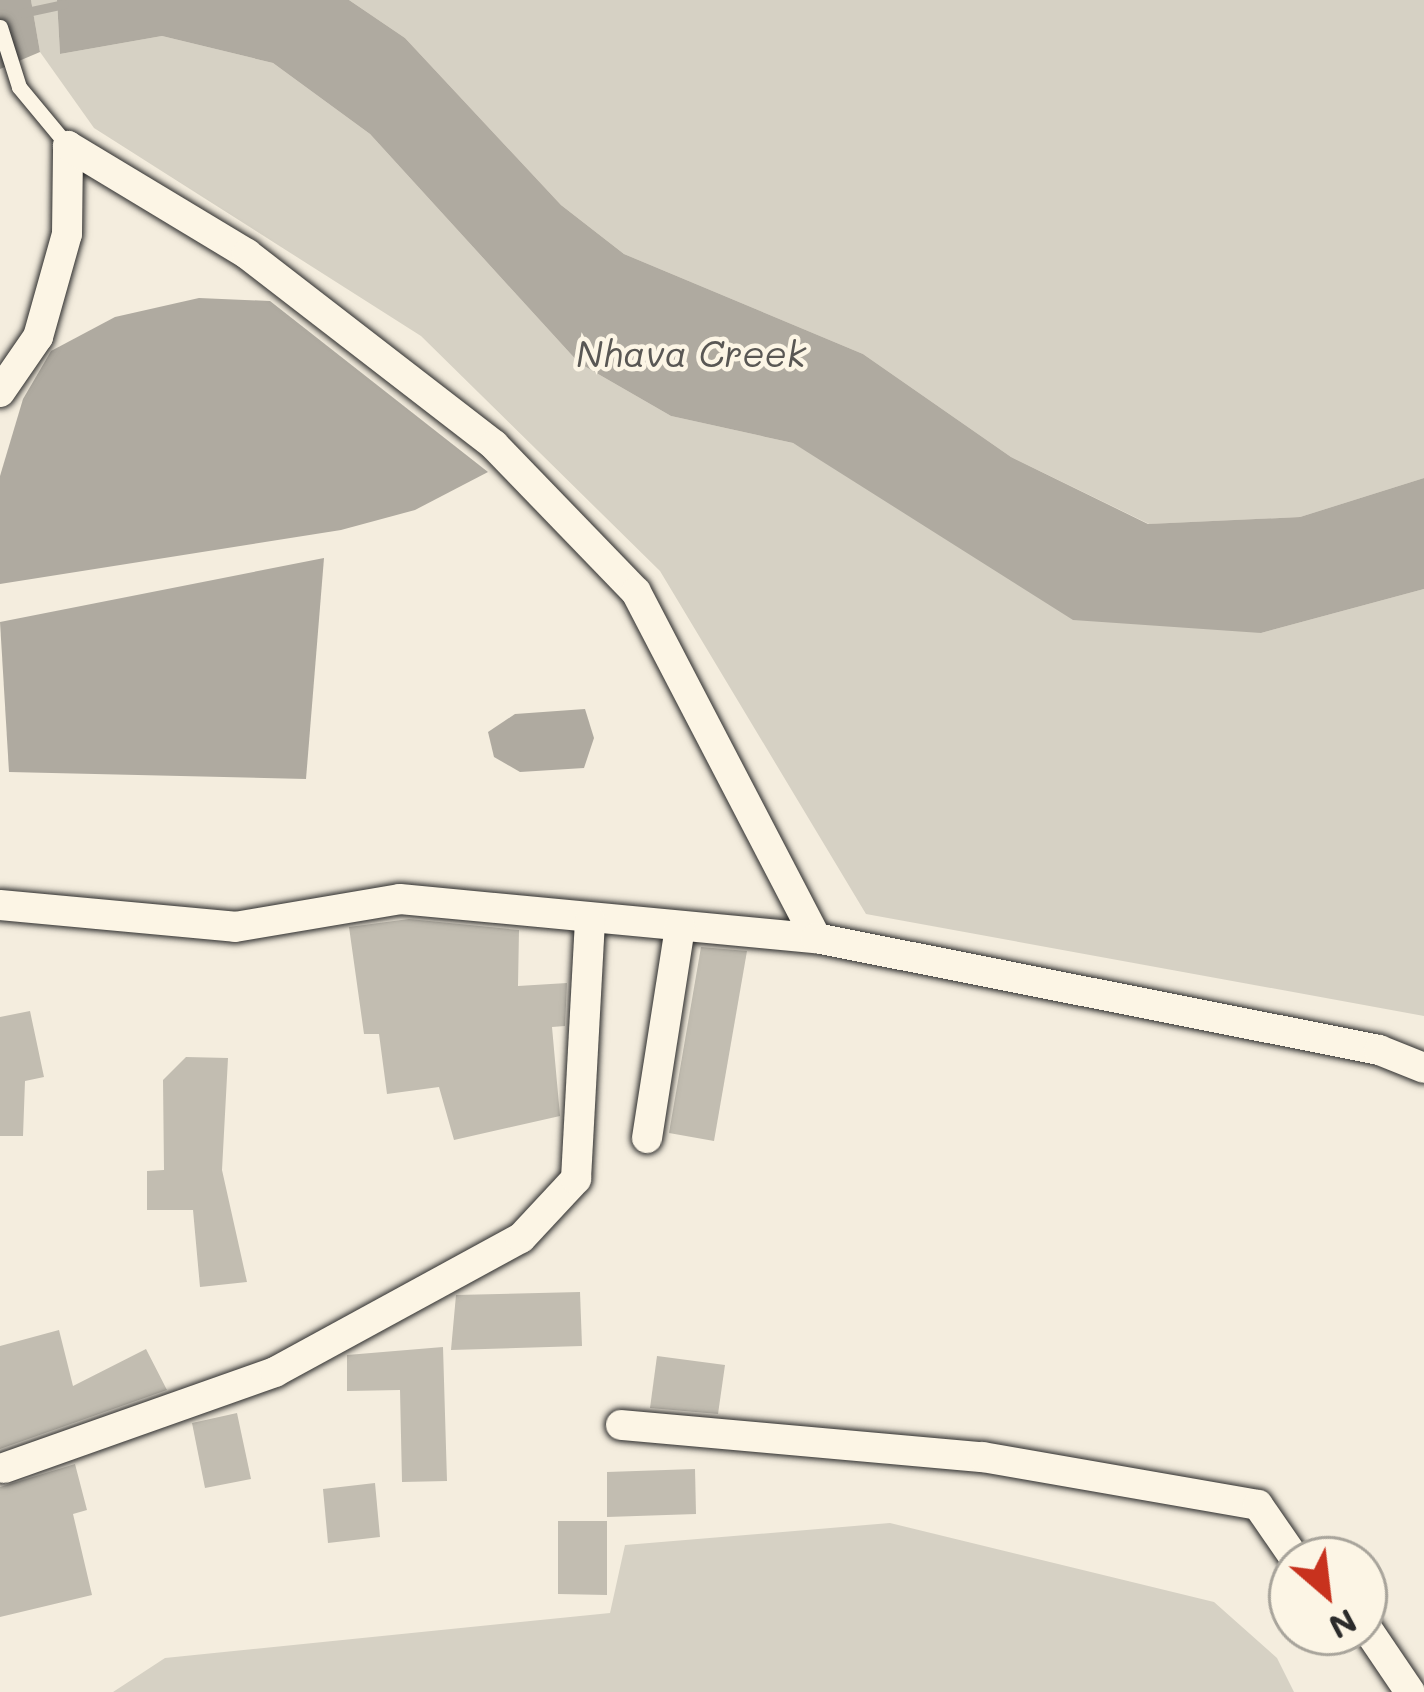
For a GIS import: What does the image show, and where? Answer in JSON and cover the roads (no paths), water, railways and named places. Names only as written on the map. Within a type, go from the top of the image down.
[{"type":"street","points":[[0,392],[38,337],[67,234],[68,146]]},
{"type":"street","points":[[68,146],[248,254],[494,446],[636,592],[816,938]]},
{"type":"street","points":[[0,904],[235,927],[400,898],[590,920],[816,938],[1379,1050],[1424,1068]]},
{"type":"street","points":[[4,1468],[275,1372],[521,1238],[576,1179],[590,920]]},
{"type":"street","points":[[647,1138],[680,927]]},
{"type":"street","points":[[622,1425],[983,1457],[1258,1504],[1279,1536]]},
{"type":"street","points":[[1386,1656],[1410,1692]]},
{"type":"lane","points":[[2,32],[19,87],[68,146]]},
{"type":"water","points":[[0,0],[31,0],[40,52],[0,69]]},
{"type":"water","name":"Nhava Creek","points":[[57,0],[349,0],[405,38],[561,205],[624,254],[863,354],[1011,457],[1148,524],[1300,517],[1424,478],[1424,589],[1261,633],[1073,620],[793,443],[671,416],[579,363],[370,134],[273,63],[162,36],[60,54]]},
{"type":"water","points":[[199,298],[270,301],[488,472],[415,510],[341,530],[0,584],[0,476],[23,399],[51,351],[115,317]]},
{"type":"water","points":[[324,558],[306,779],[9,772],[0,622]]},
{"type":"water","points":[[585,709],[594,738],[584,768],[520,772],[494,757],[488,732],[515,714]]},
{"type":"waterway","points":[[22,13],[64,4]]}]
